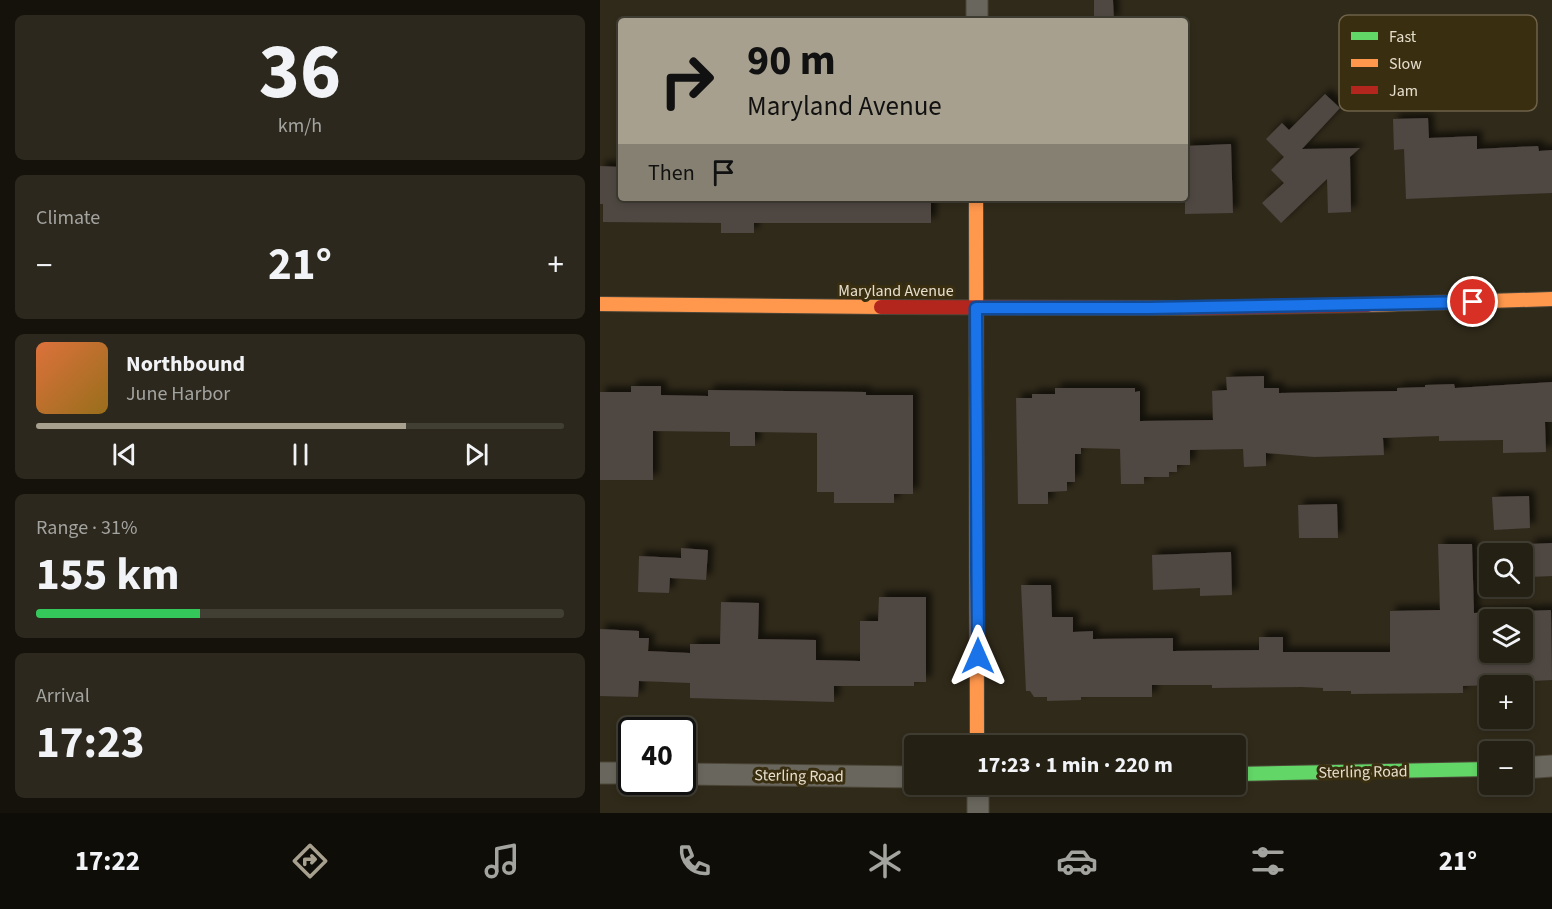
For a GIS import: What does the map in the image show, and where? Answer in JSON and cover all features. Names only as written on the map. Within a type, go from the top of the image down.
[{"type":"street","points":[[977,0],[977,18]]},
{"type":"street","points":[[976,201],[977,735]]},
{"type":"street","name":"Maryland Avenue","points":[[600,304],[792,308],[1223,307],[1552,299]]},
{"type":"street","points":[[1533,767],[1552,766]]},
{"type":"street","name":"Sterling Road","points":[[1246,774],[1479,769]]},
{"type":"street","points":[[600,773],[618,773]]},
{"type":"street","name":"Sterling Road","points":[[696,774],[904,777]]},
{"type":"street","points":[[978,795],[978,813]]},
{"type":"building","points":[[1094,0],[1113,0],[1114,18],[1094,18]]},
{"type":"building","points":[[1325,94],[1339,107],[1302,149],[1360,148],[1350,157],[1351,212],[1328,213],[1327,179],[1281,223],[1262,203],[1284,183],[1271,170],[1284,157],[1266,139],[1282,123],[1289,130]]},
{"type":"building","points":[[1428,118],[1429,138],[1477,136],[1477,149],[1538,146],[1539,151],[1552,150],[1552,193],[1406,199],[1404,149],[1394,150],[1393,119]]},
{"type":"building","points":[[1231,144],[1233,213],[1185,214],[1185,201],[1188,201],[1188,146]]},
{"type":"building","points":[[600,166],[618,167],[618,201],[931,201],[931,223],[754,223],[754,233],[721,233],[721,223],[603,222],[603,204],[600,204]]},
{"type":"building","points":[[1264,376],[1264,388],[1279,388],[1279,393],[1397,391],[1397,388],[1425,387],[1425,385],[1454,384],[1455,388],[1552,382],[1552,422],[1545,422],[1546,452],[1503,453],[1503,440],[1439,441],[1439,436],[1383,438],[1384,455],[1314,457],[1266,453],[1266,466],[1244,467],[1243,449],[1190,450],[1190,465],[1177,465],[1177,472],[1169,472],[1169,477],[1144,477],[1144,484],[1121,484],[1120,449],[1081,448],[1081,454],[1075,454],[1075,482],[1067,482],[1067,491],[1048,492],[1048,504],[1018,504],[1016,398],[1032,398],[1032,394],[1055,394],[1055,388],[1135,388],[1135,392],[1140,391],[1140,421],[1213,420],[1212,391],[1227,390],[1226,377]]},
{"type":"building","points":[[631,386],[661,386],[661,395],[708,396],[708,390],[866,392],[866,395],[913,395],[913,494],[894,494],[894,503],[834,503],[834,492],[817,492],[817,433],[755,432],[755,446],[730,446],[730,432],[653,431],[653,480],[600,480],[600,392],[631,392]]},
{"type":"building","points":[[1529,496],[1530,528],[1494,530],[1492,497]]},
{"type":"building","points":[[1337,504],[1338,538],[1299,538],[1298,505]]},
{"type":"building","points":[[1552,543],[1552,576],[1533,577],[1533,544]]},
{"type":"building","points":[[1438,544],[1472,544],[1474,613],[1479,613],[1479,663],[1533,663],[1533,611],[1551,610],[1552,680],[1533,681],[1533,675],[1479,675],[1479,686],[1463,686],[1463,693],[1351,694],[1351,691],[1323,691],[1323,688],[1302,687],[1212,688],[1212,685],[1152,685],[1152,697],[1081,697],[1081,700],[1047,701],[1047,697],[1034,697],[1030,691],[1026,691],[1021,585],[1051,585],[1052,617],[1073,617],[1073,632],[1093,631],[1093,639],[1173,638],[1173,651],[1259,650],[1259,637],[1283,637],[1283,652],[1390,652],[1390,611],[1440,610]]},
{"type":"building","points":[[681,548],[708,550],[706,580],[670,578],[669,593],[638,592],[639,556],[681,558]]},
{"type":"building","points":[[1231,552],[1232,595],[1200,596],[1200,588],[1153,590],[1152,555]]},
{"type":"building","points":[[879,597],[926,597],[926,682],[914,682],[914,686],[834,686],[834,702],[690,698],[690,683],[639,681],[638,697],[600,696],[600,629],[639,631],[639,638],[649,638],[648,651],[690,653],[690,644],[720,644],[721,602],[759,603],[758,639],[816,640],[816,660],[860,661],[860,621],[878,621]]},
{"type":"traffic: fast","points":[[1246,774],[1479,769]]},
{"type":"traffic: slow","points":[[976,201],[977,735]]},
{"type":"traffic: slow","points":[[1368,305],[1552,299]]},
{"type":"traffic: slow","points":[[600,304],[881,307]]},
{"type":"traffic: jam","points":[[881,307],[1195,308],[1368,305]]},
{"type":"route","points":[[978,656],[976,308],[1149,308],[1473,302]]}]
